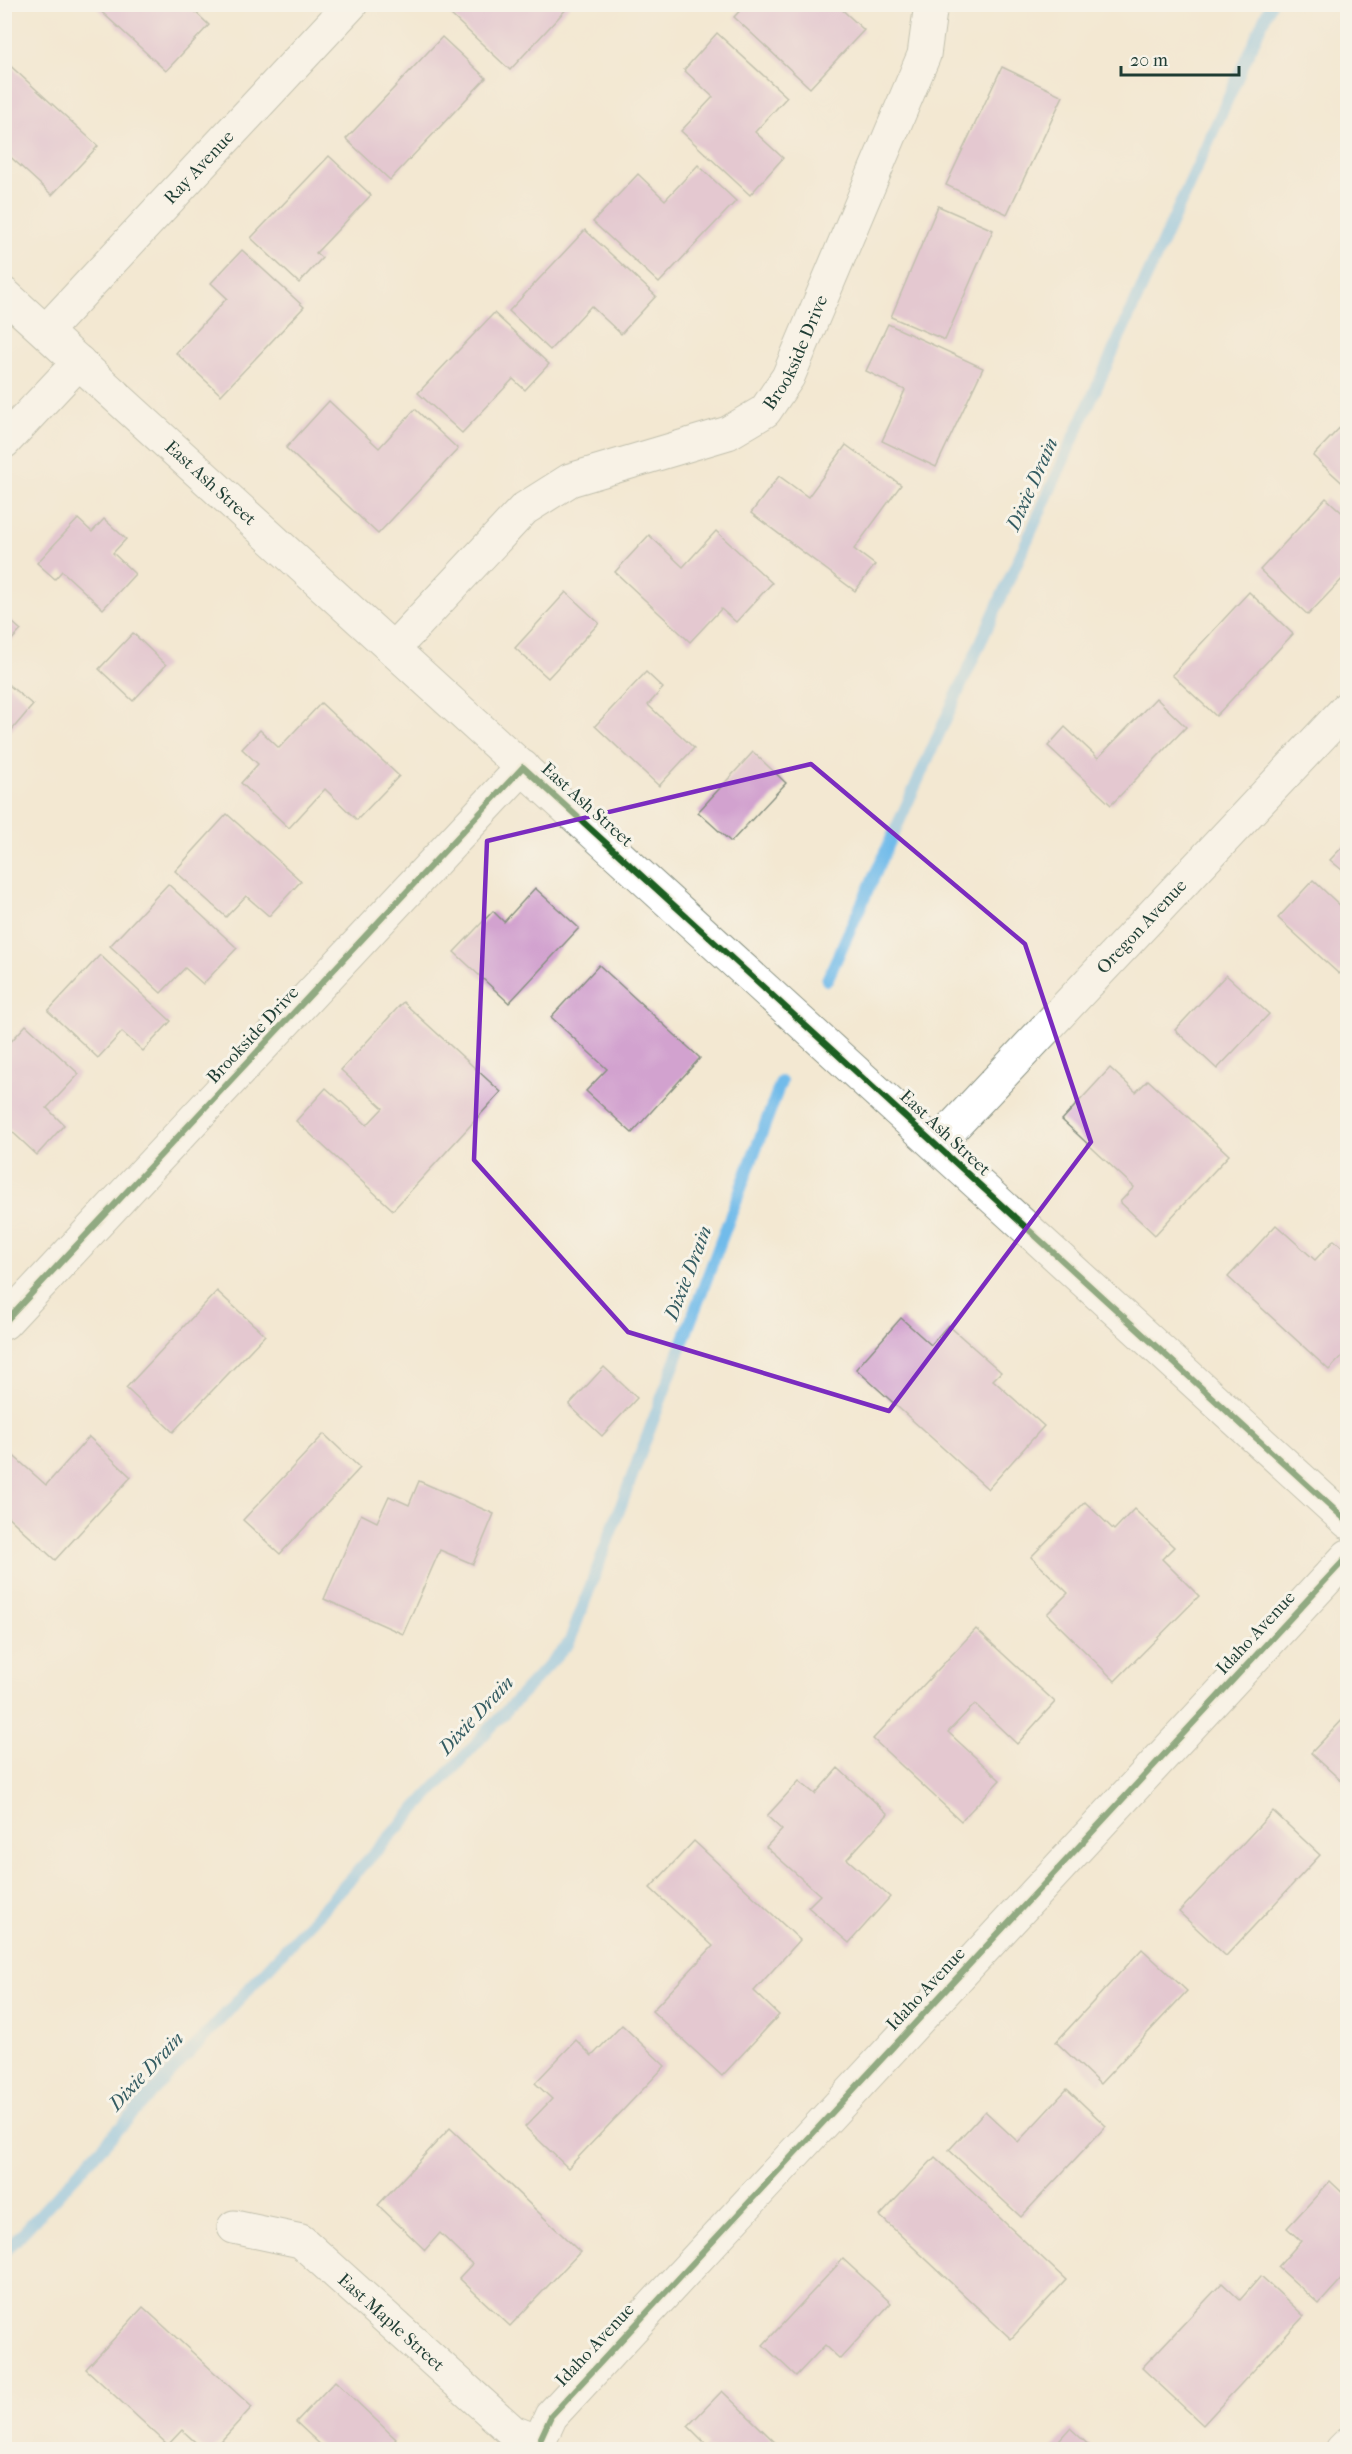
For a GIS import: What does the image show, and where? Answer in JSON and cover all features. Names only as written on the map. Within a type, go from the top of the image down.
[{"type":"street","name":"Ray Avenue","points":[[46,331],[351,4]]},
{"type":"street","name":"Brookside Drive","points":[[394,648],[524,509],[570,480],[728,433],[765,411],[788,377],[924,55],[931,4]]},
{"type":"street","name":"East Ash Street","points":[[4,294],[394,648],[1347,1522]]},
{"type":"street","points":[[4,442],[79,362]]},
{"type":"street","name":"Oregon Avenue","points":[[936,1145],[1347,707]]},
{"type":"street","name":"Brookside Drive","points":[[4,1323],[523,767]]},
{"type":"street","name":"Idaho Avenue","points":[[539,2446],[551,2416],[1347,1556]]},
{"type":"street","name":"East Maple Street","points":[[234,2228],[301,2241],[513,2432],[539,2446]]},
{"type":"street","points":[[1342,2450],[1347,2444]]},
{"type":"highlighted area","points":[[811,764],[1025,944],[1091,1142],[889,1411],[628,1332],[474,1160],[487,841]]},
{"type":"building","points":[[93,4],[190,4],[189,6],[209,25],[166,71]]},
{"type":"building","points":[[459,4],[571,4],[510,70],[450,14]]},
{"type":"building","points":[[746,4],[836,4],[864,30],[810,88],[734,17]]},
{"type":"building","points":[[717,33],[787,97],[755,132],[783,158],[750,195],[681,131],[713,97],[684,70]]},
{"type":"building","points":[[442,37],[486,78],[390,180],[346,139]]},
{"type":"building","points":[[4,60],[98,146],[52,195],[4,151]]},
{"type":"building","points":[[1002,67],[1063,96],[1007,214],[946,185]]},
{"type":"building","points":[[329,156],[371,195],[316,253],[322,258],[299,283],[251,238]]},
{"type":"building","points":[[698,165],[736,201],[659,283],[593,222],[638,174],[665,200]]},
{"type":"building","points":[[938,206],[993,230],[945,340],[891,317]]},
{"type":"building","points":[[585,230],[656,296],[621,334],[591,306],[550,350],[509,311]]},
{"type":"building","points":[[242,250],[304,307],[221,395],[176,353],[227,298],[211,283]]},
{"type":"building","points":[[494,313],[549,364],[525,390],[513,379],[462,433],[418,393]]},
{"type":"building","points":[[888,324],[983,368],[936,467],[882,441],[905,390],[866,371]]},
{"type":"building","points":[[329,401],[379,448],[415,409],[458,449],[378,534],[286,448]]},
{"type":"building","points":[[1348,419],[1348,488],[1313,456]]},
{"type":"building","points":[[846,445],[901,485],[854,549],[875,565],[855,591],[751,513],[779,476],[808,497]]},
{"type":"building","points":[[1326,498],[1348,518],[1348,573],[1308,615],[1260,570]]},
{"type":"building","points":[[78,519],[92,532],[104,519],[126,539],[113,553],[135,574],[103,609],[62,571],[55,579],[37,563]]},
{"type":"building","points":[[716,531],[772,583],[736,622],[721,609],[690,642],[615,572],[649,535],[683,567]]},
{"type":"building","points":[[566,592],[599,623],[548,678],[515,648]]},
{"type":"building","points":[[1249,592],[1293,634],[1216,716],[1172,675]]},
{"type":"building","points":[[4,615],[21,630],[4,648]]},
{"type":"building","points":[[133,633],[166,665],[133,701],[99,669]]},
{"type":"building","points":[[646,672],[663,688],[648,705],[694,748],[659,786],[595,726]]},
{"type":"building","points":[[4,681],[33,705],[11,731],[4,726]]},
{"type":"building","points":[[1156,698],[1186,727],[1111,805],[1048,746],[1065,727],[1098,758]]},
{"type":"building","points":[[321,703],[399,776],[357,820],[325,789],[289,828],[241,783],[258,764],[242,749],[260,730],[279,748]]},
{"type":"building","points":[[753,752],[786,783],[731,842],[698,812]]},
{"type":"building","points":[[227,814],[301,881],[269,916],[246,896],[226,917],[175,871]]},
{"type":"building","points":[[1348,841],[1348,875],[1330,860]]},
{"type":"building","points":[[1313,880],[1348,913],[1348,965],[1339,974],[1278,918]]},
{"type":"building","points":[[168,884],[237,948],[203,984],[185,968],[161,993],[110,946]]},
{"type":"building","points":[[535,888],[579,928],[509,1003],[454,952],[493,911],[504,922]]},
{"type":"building","points":[[100,955],[171,1021],[143,1051],[122,1032],[98,1058],[48,1011]]},
{"type":"building","points":[[599,965],[700,1058],[632,1133],[586,1091],[607,1069],[551,1017]]},
{"type":"building","points":[[1226,975],[1269,1014],[1217,1069],[1175,1030]]},
{"type":"building","points":[[403,1002],[501,1092],[393,1210],[296,1121],[326,1088],[367,1125],[383,1108],[341,1070]]},
{"type":"building","points":[[26,1025],[79,1074],[47,1108],[64,1125],[37,1155],[5,1125],[5,1048]]},
{"type":"building","points":[[1110,1068],[1136,1092],[1148,1080],[1229,1155],[1155,1235],[1120,1202],[1134,1187],[1062,1120]]},
{"type":"building","points":[[1276,1225],[1315,1260],[1334,1240],[1348,1252],[1348,1350],[1329,1370],[1228,1277]]},
{"type":"building","points":[[217,1291],[265,1335],[173,1432],[126,1388]]},
{"type":"building","points":[[901,1318],[931,1345],[948,1325],[1001,1372],[993,1380],[1044,1426],[988,1489],[856,1369]]},
{"type":"building","points":[[604,1367],[637,1398],[602,1436],[569,1405]]},
{"type":"building","points":[[324,1434],[360,1468],[280,1554],[243,1520]]},
{"type":"building","points":[[89,1437],[131,1477],[55,1560],[4,1513],[4,1453],[7,1450],[46,1485]]},
{"type":"building","points":[[419,1481],[494,1514],[473,1564],[440,1550],[403,1634],[324,1599],[361,1514],[377,1522],[389,1496],[409,1505]]},
{"type":"building","points":[[1085,1502],[1114,1530],[1134,1509],[1174,1547],[1162,1559],[1199,1596],[1115,1681],[1047,1614],[1068,1593],[1031,1557]]},
{"type":"building","points":[[976,1629],[1055,1702],[1017,1744],[975,1704],[948,1732],[1000,1780],[961,1821],[873,1739]]},
{"type":"building","points":[[1348,1714],[1348,1787],[1311,1753]]},
{"type":"building","points":[[838,1768],[888,1814],[847,1859],[890,1897],[849,1943],[808,1907],[820,1895],[766,1847],[782,1830],[767,1816],[799,1781],[815,1794]]},
{"type":"building","points":[[1273,1811],[1320,1855],[1226,1956],[1179,1912]]},
{"type":"building","points":[[694,1841],[800,1940],[754,1991],[779,2015],[722,2076],[652,2011],[713,1946],[650,1888]]},
{"type":"building","points":[[1142,1949],[1187,1991],[1100,2084],[1056,2042]]},
{"type":"building","points":[[622,2025],[665,2066],[568,2168],[525,2127],[552,2099],[535,2083],[576,2040],[592,2056]]},
{"type":"building","points":[[1067,2089],[1106,2126],[1021,2217],[949,2150],[985,2111],[1018,2142]]},
{"type":"building","points":[[450,2128],[580,2252],[510,2326],[459,2278],[472,2264],[440,2233],[425,2250],[378,2205]]},
{"type":"building","points":[[935,2157],[1066,2280],[1011,2339],[880,2216]]},
{"type":"building","points":[[1330,2181],[1346,2196],[1348,2195],[1348,2272],[1319,2304],[1278,2267],[1301,2241],[1287,2228]]},
{"type":"building","points":[[843,2259],[891,2303],[840,2359],[825,2345],[796,2376],[763,2345]]},
{"type":"building","points":[[1261,2276],[1304,2316],[1203,2425],[1142,2368],[1222,2283],[1240,2300]]},
{"type":"building","points":[[143,2307],[252,2407],[213,2450],[204,2450],[182,2430],[168,2445],[86,2369]]},
{"type":"building","points":[[335,2381],[396,2439],[386,2450],[326,2450],[296,2422]]},
{"type":"building","points":[[722,2391],[783,2450],[703,2450],[707,2445],[688,2426]]},
{"type":"building","points":[[1070,2428],[1094,2450],[1050,2450]]},
{"type":"waterway","name":"Dixie Drain","points":[[827,980],[1271,4]]},
{"type":"waterway","name":"Dixie Drain","points":[[4,2253],[569,1643],[781,1082]]},
{"type":"cycle path","points":[[4,1323],[523,767],[1348,1522]]},
{"type":"cycle path","points":[[539,2450],[539,2442],[551,2416],[1348,1556]]}]
